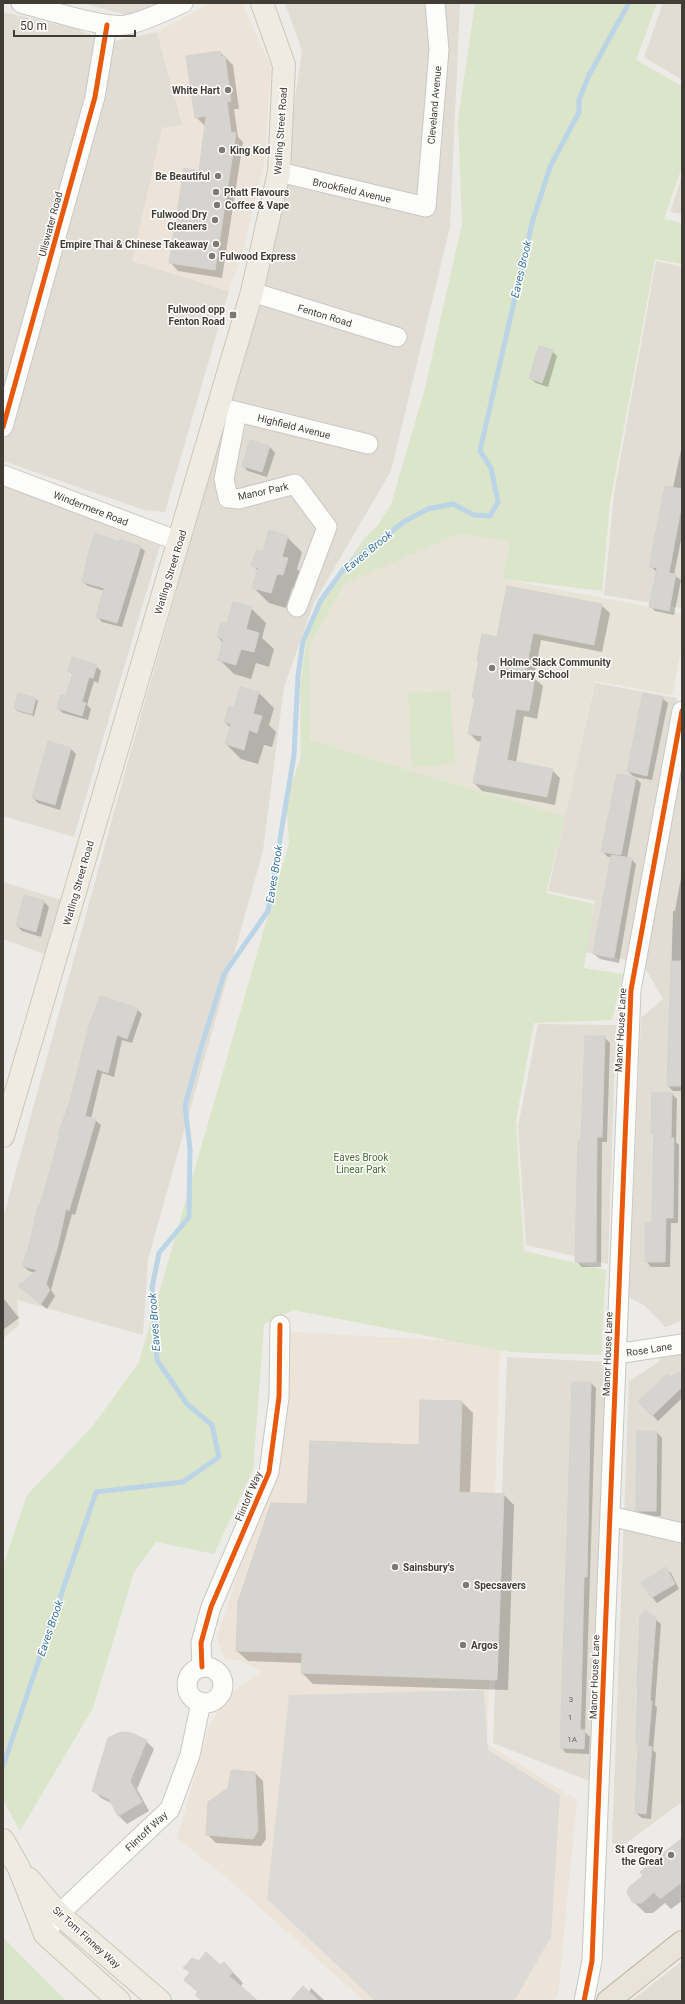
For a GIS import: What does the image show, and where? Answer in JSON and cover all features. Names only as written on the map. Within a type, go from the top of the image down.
[{"type":"highway","points":[[608,2001],[682,1942]]},
{"type":"main road","name":"Watling Street Road","points":[[3,1136],[178,541],[228,409],[279,172],[284,65],[262,3]]},
{"type":"main road","name":"Sir Tom Finney Way","points":[[3,1840],[19,1868],[45,1934],[119,2001]]},
{"type":"main road","name":"Sir Tom Finney Way","points":[[19,1868],[59,1914],[160,2001]]},
{"type":"street","points":[[21,3],[107,25],[124,26],[146,19],[183,3]]},
{"type":"street","name":"Cleveland Avenue","points":[[426,207],[439,50],[435,3]]},
{"type":"street","name":"Ullswater Road","points":[[3,427],[94,96],[107,25]]},
{"type":"street","name":"Brookfield Avenue","points":[[279,172],[426,207]]},
{"type":"street","name":"Fenton Road","points":[[252,292],[397,337]]},
{"type":"street","name":"Highfield Avenue","points":[[228,409],[368,444]]},
{"type":"street","name":"Manor Park","points":[[228,409],[224,479],[228,498],[239,499],[295,484],[326,527],[297,607]]},
{"type":"street","name":"Windermere Road","points":[[3,475],[178,541]]},
{"type":"street","name":"Manor House Lane","points":[[584,2001],[592,1961],[631,990],[682,711]]},
{"type":"street","name":"Flintoff Way","points":[[202,1667],[201,1643],[211,1607],[269,1472],[280,1397],[280,1325]]},
{"type":"street","name":"Rose Lane","points":[[616,1354],[682,1344]]},
{"type":"street","points":[[610,1516],[682,1533]]},
{"type":"street","points":[[202,1667],[211,1668],[217,1671],[221,1677],[221,1692],[213,1700],[201,1702],[193,1698],[187,1686],[190,1674],[202,1667]]},
{"type":"street","name":"Flintoff Way","points":[[45,1934],[59,1914],[170,1809],[190,1755],[201,1702]]},
{"type":"shaded area","points":[[82,3],[156,3],[130,16]]},
{"type":"shaded area","points":[[210,3],[242,3],[271,67],[264,163],[244,247],[229,291],[132,261],[162,128],[182,124],[157,32]]},
{"type":"shaded area","points":[[285,3],[460,3],[450,227],[391,471],[314,603],[284,687],[263,851],[148,1259],[143,1335],[17,1300],[19,1325],[3,1339],[3,1218],[131,750],[270,266],[302,51]]},
{"type":"shaded area","points":[[663,3],[682,3],[682,80],[644,57]]},
{"type":"shaded area","points":[[3,12],[77,29],[110,42],[157,32],[182,124],[132,261],[229,291],[165,512],[144,510],[3,461]]},
{"type":"shaded area","points":[[682,176],[682,214],[670,212]]},
{"type":"shaded area","points":[[656,261],[682,267],[682,608],[604,595],[614,494]]},
{"type":"shaded area","points":[[3,484],[52,501],[160,546],[74,837],[3,816]]},
{"type":"shaded area","name":"Holme Slack Community Primary School","points":[[460,533],[510,542],[503,579],[682,613],[682,646],[672,695],[595,681],[565,816],[310,740],[307,655],[309,647],[344,584],[349,580]]},
{"type":"shaded area","points":[[595,683],[677,698],[626,960],[585,952],[595,901],[548,891]]},
{"type":"shaded area","points":[[682,768],[682,1321],[665,1327],[645,1306],[629,1297],[641,1018],[663,999],[644,966]]},
{"type":"shaded area","points":[[3,882],[61,900],[44,954],[3,939]]},
{"type":"shaded area","points":[[538,1024],[616,1025],[608,1264],[526,1245],[518,1127]]},
{"type":"shaded area","points":[[271,1331],[500,1343],[487,1744],[577,1800],[558,1996],[552,2001],[364,2001],[229,1880],[177,1838],[209,1727],[226,1697],[262,1671],[241,1661],[225,1659],[217,1638],[243,1557],[281,1452]]},
{"type":"shaded area","points":[[682,1344],[682,1802],[622,1846],[612,1843],[629,1381],[659,1362],[664,1349]]},
{"type":"shaded area","points":[[507,1357],[607,1362],[594,1783],[493,1743]]},
{"type":"shaded area","points":[[484,1690],[488,1750],[560,1795],[551,1937],[516,1998],[512,2001],[375,2001],[267,1899],[289,1695]]},
{"type":"shaded area","points":[[682,1961],[682,2001],[631,2001]]},
{"type":"green space","name":"Eaves Brook Linear Park","points":[[475,3],[657,3],[636,60],[682,86],[682,167],[664,219],[682,223],[682,264],[655,259],[610,503],[602,591],[503,579],[510,542],[460,533],[344,584],[309,647],[310,740],[565,816],[546,893],[594,904],[584,968],[623,974],[612,1020],[534,1023],[516,1121],[524,1251],[606,1270],[601,1355],[510,1352],[293,1310],[264,1324],[253,1470],[214,1554],[156,1542],[134,1572],[93,1708],[20,1831],[3,1800],[3,1566],[27,1495],[92,1427],[139,1362],[289,843],[286,799],[301,757],[300,687],[307,636],[321,600],[364,539],[378,525],[391,504],[424,392],[462,224],[458,120]]},
{"type":"green space","points":[[450,691],[455,764],[412,767],[408,693]]},
{"type":"green space","points":[[3,1937],[66,2001],[3,2001]]},
{"type":"building","points":[[220,51],[221,56],[225,56],[231,101],[227,102],[231,132],[236,133],[215,270],[169,263],[184,168],[199,171],[206,116],[195,118],[186,56]]},
{"type":"building","points":[[539,346],[553,350],[542,383],[529,378]]},
{"type":"building","points":[[250,440],[270,446],[262,472],[242,466]]},
{"type":"building","points":[[665,486],[682,489],[682,503],[669,573],[676,574],[669,611],[649,607],[657,568],[649,567]]},
{"type":"building","points":[[269,530],[288,536],[282,557],[288,558],[283,575],[277,574],[271,593],[252,588],[258,568],[251,566],[256,550],[263,552]]},
{"type":"building","points":[[95,533],[119,542],[120,539],[141,546],[117,623],[96,617],[104,588],[82,582],[90,547]]},
{"type":"building","name":"Holme Slack Community Primary School","points":[[507,586],[602,604],[594,645],[533,633],[525,675],[535,677],[529,711],[516,709],[507,760],[553,769],[547,797],[473,783],[482,736],[468,734],[475,698],[472,697],[479,661],[477,661],[482,634],[497,637]]},
{"type":"building","points":[[233,602],[252,607],[246,629],[259,633],[254,652],[241,649],[236,665],[218,660],[223,639],[217,638],[221,622],[227,623]]},
{"type":"building","points":[[72,657],[97,665],[93,678],[89,677],[82,702],[86,703],[82,716],[57,708],[61,695],[66,696],[73,672],[68,671]]},
{"type":"building","points":[[240,687],[259,692],[253,714],[262,716],[257,733],[249,730],[244,750],[225,744],[231,724],[224,722],[229,706],[234,708]]},
{"type":"building","points":[[18,693],[36,698],[32,714],[14,709]]},
{"type":"building","points":[[643,693],[663,697],[647,776],[627,771]]},
{"type":"building","points":[[48,741],[71,748],[55,805],[32,798]]},
{"type":"building","points":[[617,774],[636,777],[621,855],[601,852]]},
{"type":"building","points":[[611,855],[632,858],[614,958],[593,954]]},
{"type":"building","points":[[24,895],[44,901],[36,932],[16,926]]},
{"type":"building","points":[[671,961],[682,961],[682,1086],[667,1086]]},
{"type":"building","points":[[100,996],[138,1008],[127,1039],[117,1035],[108,1073],[97,1069],[85,1116],[96,1119],[69,1211],[66,1209],[58,1246],[46,1284],[50,1290],[41,1304],[18,1286],[37,1270],[22,1266],[30,1243],[38,1205],[40,1206],[60,1135],[58,1135],[70,1101],[89,1026]]},
{"type":"building","points":[[585,1036],[605,1036],[602,1137],[597,1137],[596,1262],[575,1262],[578,1140],[581,1140]]},
{"type":"building","points":[[652,1092],[672,1093],[671,1138],[674,1138],[673,1218],[666,1218],[665,1262],[645,1262],[645,1222],[652,1222],[654,1132],[651,1132]]},
{"type":"building","points":[[682,1371],[682,1387],[652,1416],[638,1402],[667,1374],[670,1377]]},
{"type":"building","points":[[572,1382],[591,1382],[587,1577],[584,1577],[580,1730],[585,1730],[584,1749],[560,1748]]},
{"type":"building","points":[[420,1400],[462,1401],[459,1492],[504,1494],[497,1680],[301,1673],[302,1653],[236,1651],[238,1602],[271,1503],[307,1504],[310,1441],[419,1445]]},
{"type":"building","points":[[637,1431],[657,1431],[656,1511],[636,1511]]},
{"type":"building","points":[[666,1567],[675,1584],[651,1598],[641,1583]]},
{"type":"building","points":[[646,1611],[656,1618],[648,1746],[652,1747],[646,1814],[635,1813],[638,1749],[636,1741],[640,1616]]},
{"type":"building","points":[[121,1732],[131,1733],[147,1740],[130,1781],[142,1802],[118,1816],[109,1799],[92,1791],[108,1738]]},
{"type":"building","points":[[231,1770],[255,1772],[258,1830],[253,1839],[206,1835],[208,1802],[228,1788]]},
{"type":"building","name":"St Gregory the Great","points":[[682,1838],[682,1882],[660,1899],[654,1892],[642,1903],[633,1903],[627,1893],[629,1887],[643,1876],[640,1872]]},
{"type":"building","points":[[206,1952],[220,1965],[224,1962],[233,1972],[229,1976],[258,2001],[202,2001],[195,1995],[198,1992],[184,1980],[190,1972],[183,1968],[192,1958],[199,1961]]},
{"type":"building","points":[[303,1986],[319,2001],[290,2001]]},
{"type":"waterway","name":"Eaves Brook","points":[[3,1766],[96,1492],[183,1482],[219,1457],[212,1425],[187,1404],[157,1360],[152,1288],[159,1253],[189,1217],[190,1149],[185,1106],[200,1051],[224,974],[268,911],[294,755],[298,676],[303,641],[321,600],[345,567],[405,521],[428,509],[453,504],[474,515],[490,516],[498,502],[491,468],[480,451],[532,223],[550,167],[579,112],[579,100],[589,75],[629,3]]},
{"type":"cycle path","points":[[3,427],[95,97],[107,25]]},
{"type":"cycle path","points":[[584,2001],[592,1961],[631,990],[682,711]]},
{"type":"cycle path","points":[[202,1667],[201,1643],[211,1607],[269,1472],[279,1397],[280,1325]]},
{"type":"place","name":"White Hart","points":[[228,90]]},
{"type":"place","name":"King Kod","points":[[222,150]]},
{"type":"place","name":"Be Beautiful","points":[[218,176]]},
{"type":"place","name":"Phatt Flavours","points":[[216,192]]},
{"type":"place","name":"Coffee & Vape","points":[[217,205]]},
{"type":"place","name":"Fulwood Dry Cleaners","points":[[215,220]]},
{"type":"place","name":"Empire Thai & Chinese Takeaway","points":[[216,244]]},
{"type":"place","name":"Fulwood Express","points":[[212,256]]},
{"type":"place","name":"Fulwood opp Fenton Road","points":[[233,315]]},
{"type":"place","name":"Holme Slack Community Primary School","points":[[492,668]]},
{"type":"place","name":"Sainsbury's","points":[[395,1567]]},
{"type":"place","name":"Specsavers","points":[[466,1585]]},
{"type":"place","name":"Argos","points":[[463,1645]]},
{"type":"place","name":"St Gregory the Great","points":[[671,1855]]}]
